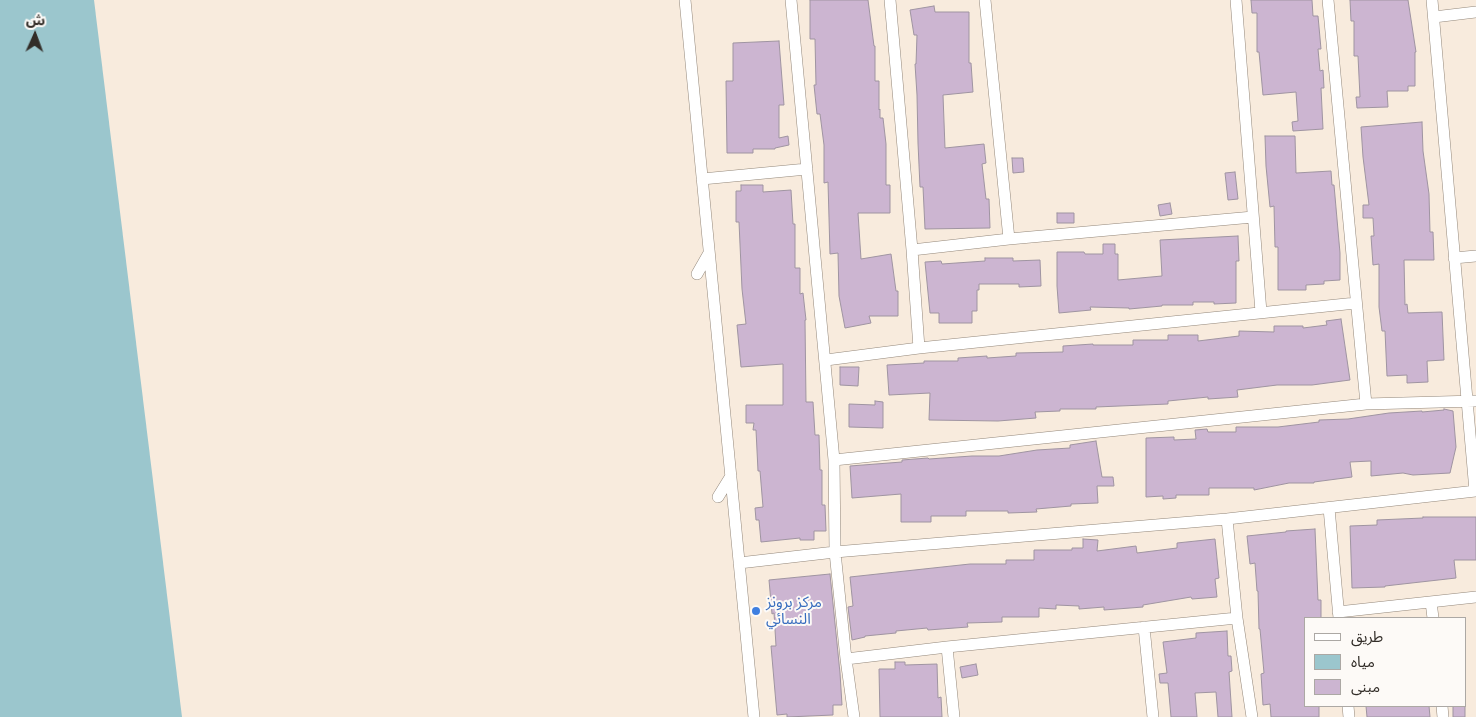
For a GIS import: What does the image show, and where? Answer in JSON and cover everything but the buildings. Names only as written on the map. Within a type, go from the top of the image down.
[{"type":"street","points":[[685,0],[754,717]]},
{"type":"street","points":[[791,0],[834,460],[835,552],[854,717]]},
{"type":"street","points":[[890,0],[919,348]]},
{"type":"street","points":[[985,0],[1009,239]]},
{"type":"street","points":[[1236,0],[1260,312]]},
{"type":"street","points":[[1328,0],[1366,404]]},
{"type":"street","points":[[739,563],[835,552],[1228,519],[1475,491],[1471,401],[1454,258],[1432,0]]},
{"type":"street","points":[[1434,16],[1476,12]]},
{"type":"street","points":[[702,178],[807,169]]},
{"type":"street","points":[[912,250],[1009,239],[1253,217]]},
{"type":"street","points":[[697,274],[709,253]]},
{"type":"street","points":[[1454,258],[1476,256]]},
{"type":"street","points":[[826,360],[919,348],[1356,303]]},
{"type":"street","points":[[834,460],[1366,404],[1471,401]]},
{"type":"street","points":[[718,498],[731,476]]},
{"type":"street","points":[[1329,508],[1339,615],[1476,596]]},
{"type":"street","points":[[1228,519],[1237,618],[1252,717]]},
{"type":"street","points":[[1431,602],[1433,617]]},
{"type":"street","points":[[846,659],[1237,618]]},
{"type":"street","points":[[1144,627],[1153,717]]},
{"type":"street","points":[[947,647],[954,717]]},
{"type":"water","points":[[0,0],[94,0],[182,717],[0,717]]},
{"type":"place","name":"مركز برونز النسائي","points":[[756,611]]}]
